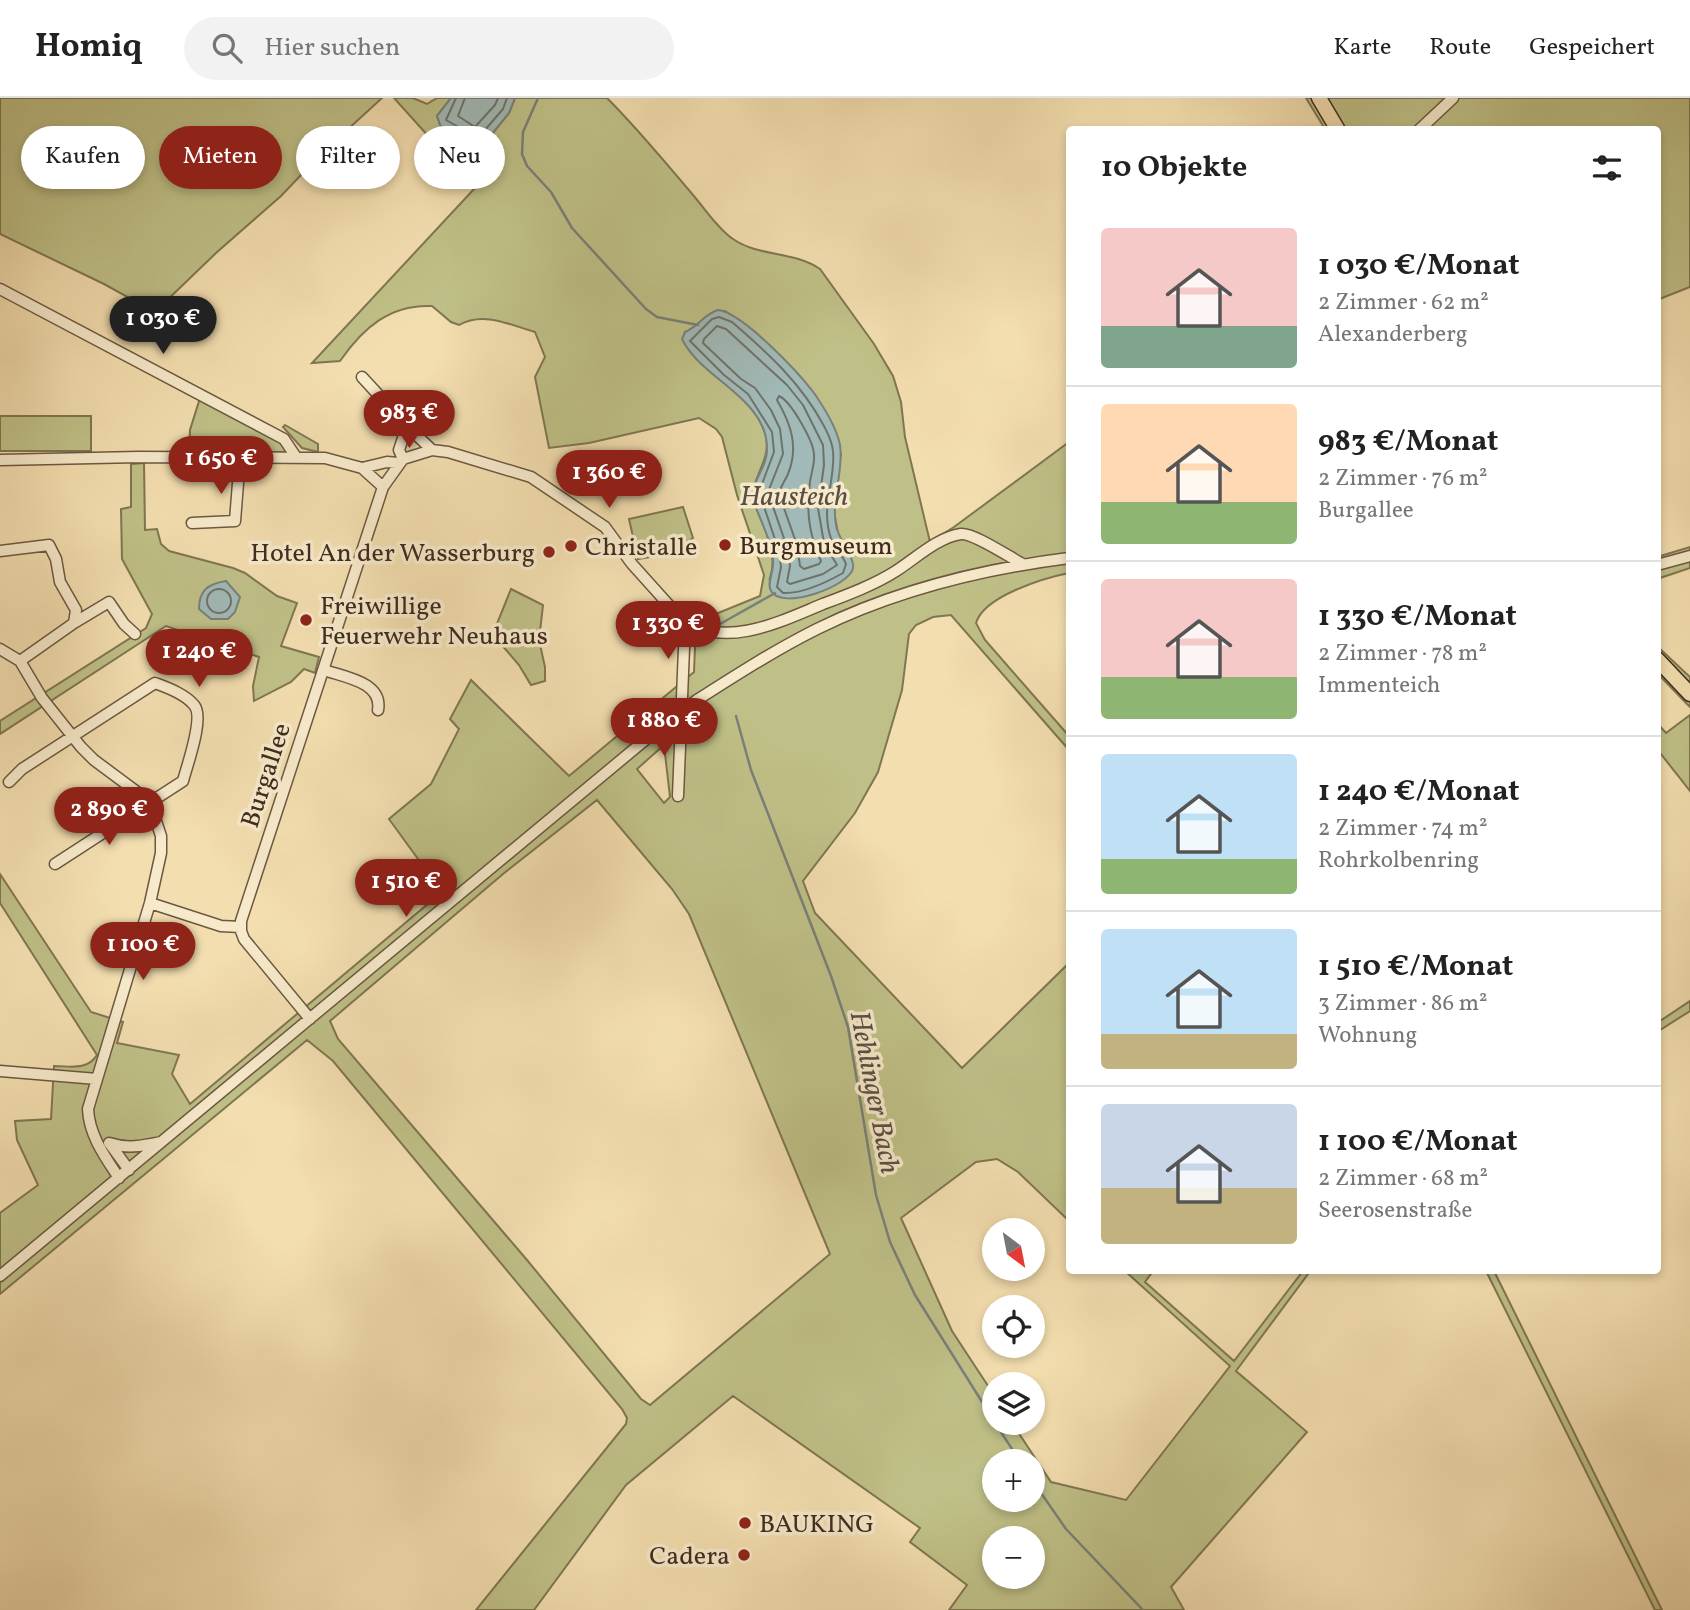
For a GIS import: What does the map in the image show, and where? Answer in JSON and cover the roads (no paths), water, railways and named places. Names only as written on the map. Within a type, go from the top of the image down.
[{"type":"main road","points":[[1320,98],[1336,126]]},
{"type":"main road","points":[[1661,663],[1690,694]]},
{"type":"street","points":[[1422,126],[1453,98]]},
{"type":"street","points":[[0,289],[285,439],[296,457]]},
{"type":"street","points":[[362,377],[432,450]]},
{"type":"street","points":[[401,461],[399,450],[407,426]]},
{"type":"street","points":[[362,468],[401,461],[432,450],[515,471],[543,484],[569,505],[605,527],[632,564],[685,624],[713,634],[758,629],[875,582],[947,539],[961,534],[980,538],[1023,564]]},
{"type":"street","points":[[192,523],[235,521],[240,458]]},
{"type":"street","points":[[0,460],[325,458],[362,468],[383,487]]},
{"type":"street","name":"Burgallee","points":[[240,927],[383,487],[401,461]]},
{"type":"street","points":[[0,551],[49,545],[56,559],[61,582],[75,610],[74,623]]},
{"type":"street","points":[[988,545],[994,569]]},
{"type":"street","points":[[1661,564],[1690,556]]},
{"type":"street","points":[[0,1276],[696,700],[762,658],[819,628],[906,594],[994,569],[1066,558]]},
{"type":"street","points":[[20,661],[109,602],[124,624],[135,634]]},
{"type":"street","points":[[678,796],[685,624]]},
{"type":"street","points":[[0,649],[20,661],[42,698],[71,737],[94,760],[137,792],[146,804],[161,836],[161,853],[150,903],[88,1109],[88,1120],[100,1150],[124,1174]]},
{"type":"street","points":[[324,670],[366,685],[377,695],[378,710]]},
{"type":"street","points":[[9,782],[22,768],[155,683],[195,705],[198,724],[183,780],[55,864]]},
{"type":"street","points":[[150,903],[221,926],[240,927],[242,936],[250,947],[310,1019]]},
{"type":"street","points":[[0,1071],[97,1079]]},
{"type":"street","points":[[93,1130],[109,1143],[121,1147],[163,1142]]},
{"type":"street","points":[[109,1143],[124,1174]]},
{"type":"water","points":[[451,98],[515,98],[509,113],[499,126],[441,126],[437,116]]},
{"type":"water","name":"Hausteich","points":[[718,310],[741,321],[755,332],[796,372],[821,404],[838,439],[841,455],[835,505],[836,525],[853,568],[840,582],[815,594],[788,598],[771,591],[769,584],[773,564],[772,552],[753,500],[754,486],[767,455],[764,431],[745,402],[703,366],[682,339],[685,332]]},
{"type":"water","points":[[226,581],[240,597],[235,612],[228,619],[211,619],[199,609],[201,597],[210,586]]},
{"type":"waterway","name":"Hehlinger Bach","points":[[538,98],[523,132],[522,154],[527,166],[551,192],[572,228],[646,309],[657,317],[698,325]]},
{"type":"waterway","name":"Hehlinger Bach","points":[[720,624],[775,593]]},
{"type":"waterway","name":"Hehlinger Bach","points":[[736,716],[751,770],[831,976],[848,1027],[876,1195],[890,1242],[915,1295],[982,1402]]},
{"type":"waterway","name":"Hehlinger Bach","points":[[1003,1435],[1012,1449]]},
{"type":"waterway","name":"Hehlinger Bach","points":[[1045,1499],[1066,1529],[1143,1610]]},
{"type":"place","name":"Burgmuseum","points":[[725,545]]},
{"type":"place","name":"Christalle","points":[[571,546]]},
{"type":"place","name":"Hotel An der Wasserburg","points":[[549,552]]},
{"type":"place","name":"Freiwillige Feuerwehr Neuhaus","points":[[306,620]]},
{"type":"place","name":"BAUKING","points":[[745,1523]]},
{"type":"place","name":"Cadera","points":[[744,1555]]}]
